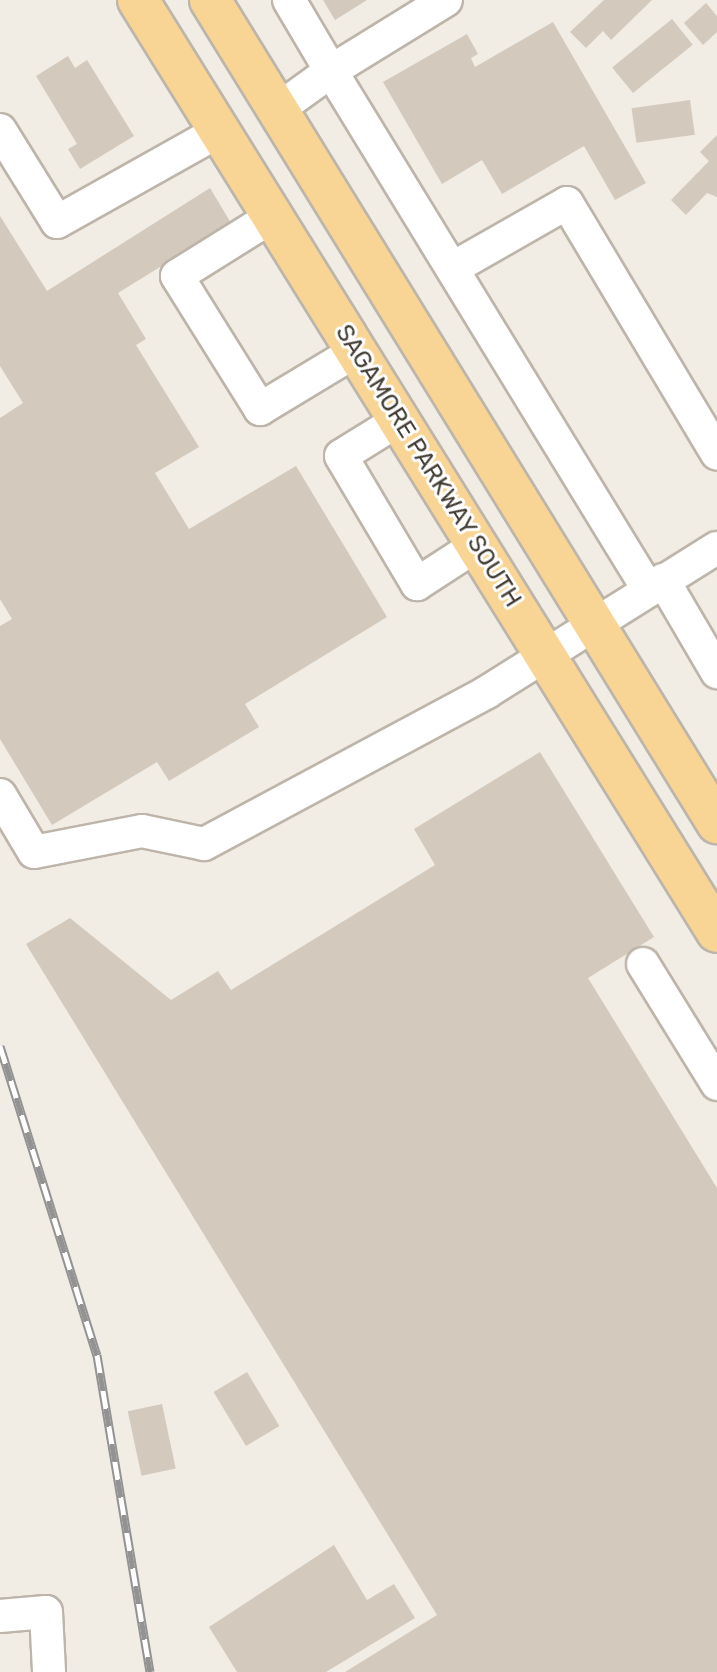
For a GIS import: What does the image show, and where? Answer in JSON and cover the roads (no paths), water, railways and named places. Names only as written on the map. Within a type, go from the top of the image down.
[{"type":"main road","name":"SAGAMORE PARKWAY SOUTH","points":[[138,0],[717,932]]},
{"type":"main road","points":[[210,0],[717,823]]},
{"type":"lane","points":[[289,0],[453,268],[655,584],[717,672]]},
{"type":"lane","points":[[277,110],[331,71],[446,0]]},
{"type":"lane","points":[[0,130],[57,222],[219,131]]},
{"type":"lane","points":[[453,268],[567,203],[717,454]]},
{"type":"lane","points":[[273,216],[177,276],[260,409],[356,351]]},
{"type":"lane","points":[[399,420],[341,456],[417,584],[477,545]]},
{"type":"lane","points":[[0,795],[34,852],[142,831],[204,844],[487,692],[544,653],[717,548]]},
{"type":"lane","points":[[643,964],[717,1084]]},
{"type":"lane","points":[[0,1616],[46,1612],[49,1672]]},
{"type":"railway","points":[[0,1046],[97,1355],[150,1672]]}]
